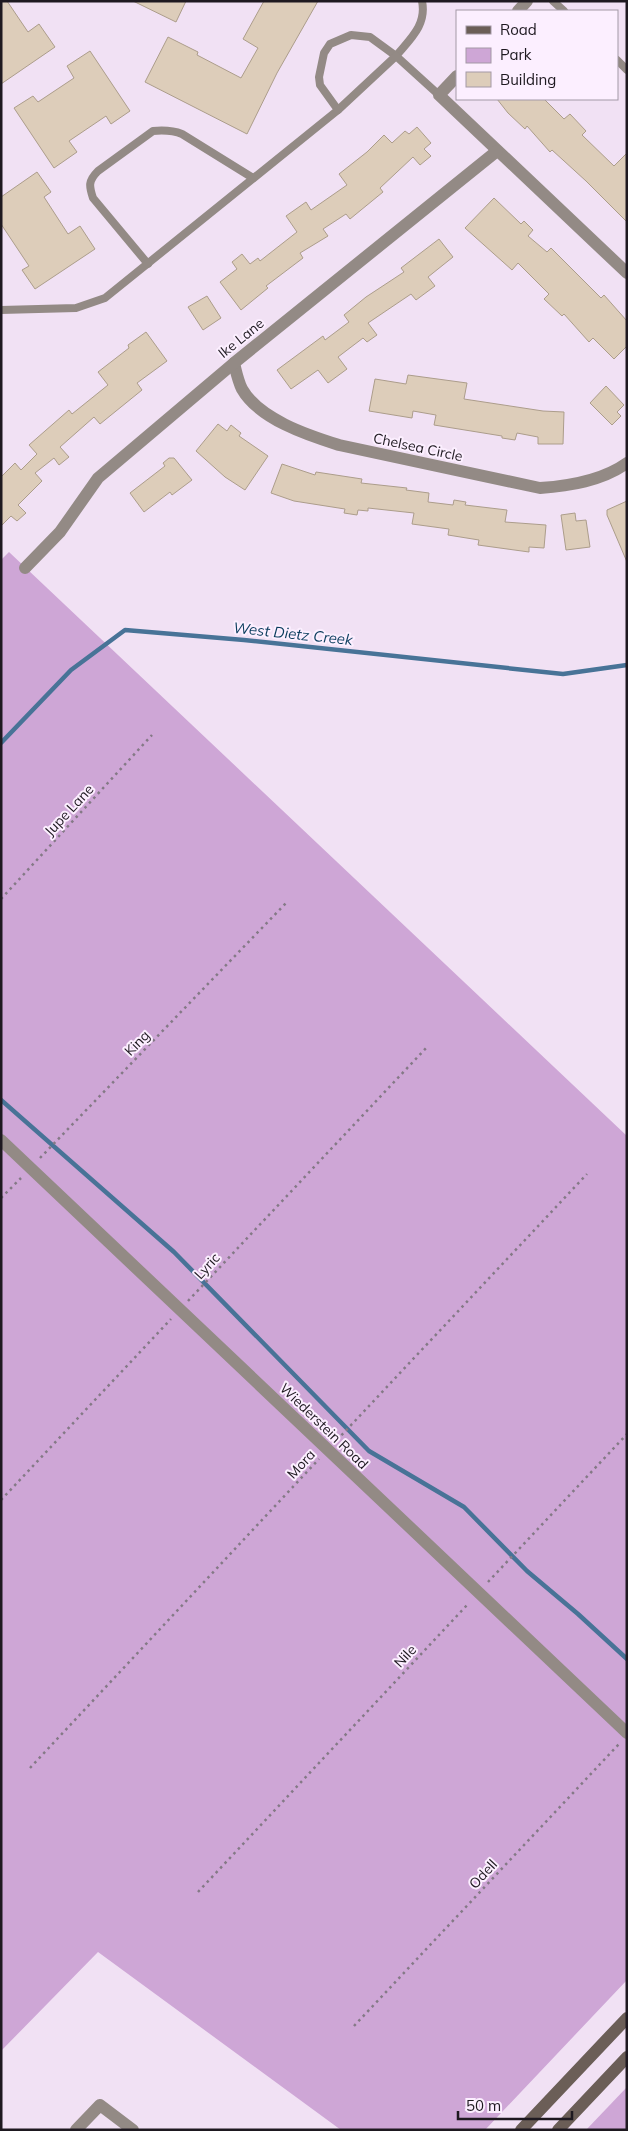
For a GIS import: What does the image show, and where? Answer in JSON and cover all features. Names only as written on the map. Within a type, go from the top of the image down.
[{"type":"main road","points":[[521,2130],[627,2018]]},
{"type":"main road","points":[[558,2130],[627,2057]]},
{"type":"street","points":[[456,77],[439,95],[627,273]]},
{"type":"street","name":"Ike Lane","points":[[25,568],[60,532],[98,478],[234,363],[497,151]]},
{"type":"street","name":"Chelsea Circle","points":[[234,363],[243,390],[257,405],[278,421],[311,436],[339,445],[540,488],[572,486],[627,463]]},
{"type":"street","name":"Wiederstein Road","points":[[1,1140],[478,1592],[623,1738]]},
{"type":"street","points":[[76,2130],[100,2105],[133,2130]]},
{"type":"lane","points":[[1,310],[76,308],[105,298],[338,110],[396,56],[420,28],[422,1]]},
{"type":"lane","points":[[553,1],[563,10]]},
{"type":"lane","points":[[338,110],[320,86],[319,77],[324,53],[330,44],[351,35],[370,37],[396,56],[439,95]]},
{"type":"lane","points":[[618,61],[627,70]]},
{"type":"lane","points":[[148,264],[93,198],[89,187],[90,179],[98,171],[154,131],[174,130],[253,178]]},
{"type":"path","name":"Jupe Lane","points":[[1,899],[152,735]]},
{"type":"path","name":"King","points":[[1,1198],[287,902]]},
{"type":"path","name":"Lyric","points":[[1,1500],[427,1047]]},
{"type":"path","name":"Mora","points":[[30,1768],[587,1174]]},
{"type":"path","name":"Nile","points":[[198,1892],[627,1434]]},
{"type":"path","name":"Odell","points":[[354,2026],[623,1738]]},
{"type":"green space","points":[[9,552],[627,1136],[627,1980],[485,2130],[341,2130],[98,1952],[1,2051],[1,560]]},
{"type":"green space","points":[[627,2087],[627,2130],[586,2130]]},
{"type":"building","points":[[1,1],[7,1],[28,32],[39,24],[55,47],[1,84]]},
{"type":"building","points":[[133,1],[186,1],[176,22]]},
{"type":"building","points":[[264,1],[318,1],[277,73],[247,134],[145,82],[168,37],[198,52],[197,55],[241,78],[258,48],[243,39]]},
{"type":"building","points":[[90,51],[130,111],[111,124],[106,116],[69,141],[77,152],[54,168],[14,108],[33,96],[38,102],[74,78],[67,66]]},
{"type":"building","points":[[498,100],[545,100],[564,119],[570,114],[586,131],[582,135],[614,166],[627,153],[627,222],[552,150],[550,152],[527,126],[525,129]]},
{"type":"building","points":[[417,127],[431,143],[424,149],[431,156],[420,165],[413,157],[380,188],[383,192],[350,219],[346,214],[323,229],[328,236],[300,253],[303,258],[266,286],[268,288],[241,310],[220,282],[237,269],[232,262],[242,254],[250,264],[258,258],[260,261],[297,232],[286,216],[306,202],[311,210],[347,185],[339,174],[367,152],[384,135],[392,143],[405,131],[409,134]]},
{"type":"building","points":[[37,172],[51,192],[44,197],[68,234],[80,226],[95,249],[35,289],[22,270],[29,266],[1,224],[1,197]]},
{"type":"building","points":[[494,198],[521,224],[524,221],[533,230],[528,236],[547,252],[551,248],[601,298],[604,295],[627,321],[627,346],[614,359],[593,338],[589,342],[564,314],[562,316],[544,299],[549,294],[518,263],[512,270],[465,228]]},
{"type":"building","points":[[439,239],[453,257],[428,277],[435,286],[416,300],[411,294],[368,323],[377,335],[367,342],[363,338],[338,357],[347,369],[328,383],[318,370],[291,389],[277,370],[323,336],[325,340],[349,322],[344,315],[366,297],[404,272],[401,268]]},
{"type":"building","points":[[207,296],[221,318],[203,330],[188,307]]},
{"type":"building","points":[[146,332],[167,361],[137,383],[142,390],[100,424],[94,417],[60,447],[69,457],[59,465],[54,458],[35,473],[42,481],[18,505],[26,513],[17,521],[11,516],[1,526],[1,477],[15,463],[21,470],[37,454],[29,445],[69,410],[72,414],[108,385],[98,372],[129,348],[128,345]]},
{"type":"building","points":[[408,375],[467,383],[464,399],[543,411],[564,412],[563,444],[538,444],[538,437],[517,433],[515,440],[502,438],[502,436],[434,425],[436,415],[413,411],[412,418],[369,411],[375,379],[406,384]]},
{"type":"building","points":[[606,386],[624,405],[617,412],[621,416],[612,425],[590,403]]},
{"type":"building","points":[[218,424],[227,431],[231,425],[241,433],[239,436],[268,456],[245,490],[225,477],[196,451]]},
{"type":"building","points":[[169,458],[174,458],[192,480],[172,495],[170,492],[144,512],[130,493],[165,466],[163,463]]},
{"type":"building","points":[[282,464],[315,475],[316,472],[362,479],[361,483],[407,488],[406,490],[429,493],[428,502],[453,505],[454,500],[466,502],[465,505],[507,510],[505,522],[546,525],[544,548],[529,547],[529,552],[478,545],[479,540],[448,535],[449,529],[412,524],[414,513],[368,508],[368,511],[358,510],[357,515],[344,513],[345,509],[294,501],[271,493]]},
{"type":"building","points":[[627,501],[627,562],[607,515],[607,510]]},
{"type":"building","points":[[575,513],[576,521],[586,520],[590,547],[566,550],[561,515]]},
{"type":"waterway","name":"West Dietz Creek","points":[[1,743],[71,670],[125,630],[244,640],[563,674],[627,665]]},
{"type":"waterway","points":[[1,1100],[174,1252],[369,1451],[464,1507],[527,1571],[627,1659]]}]
